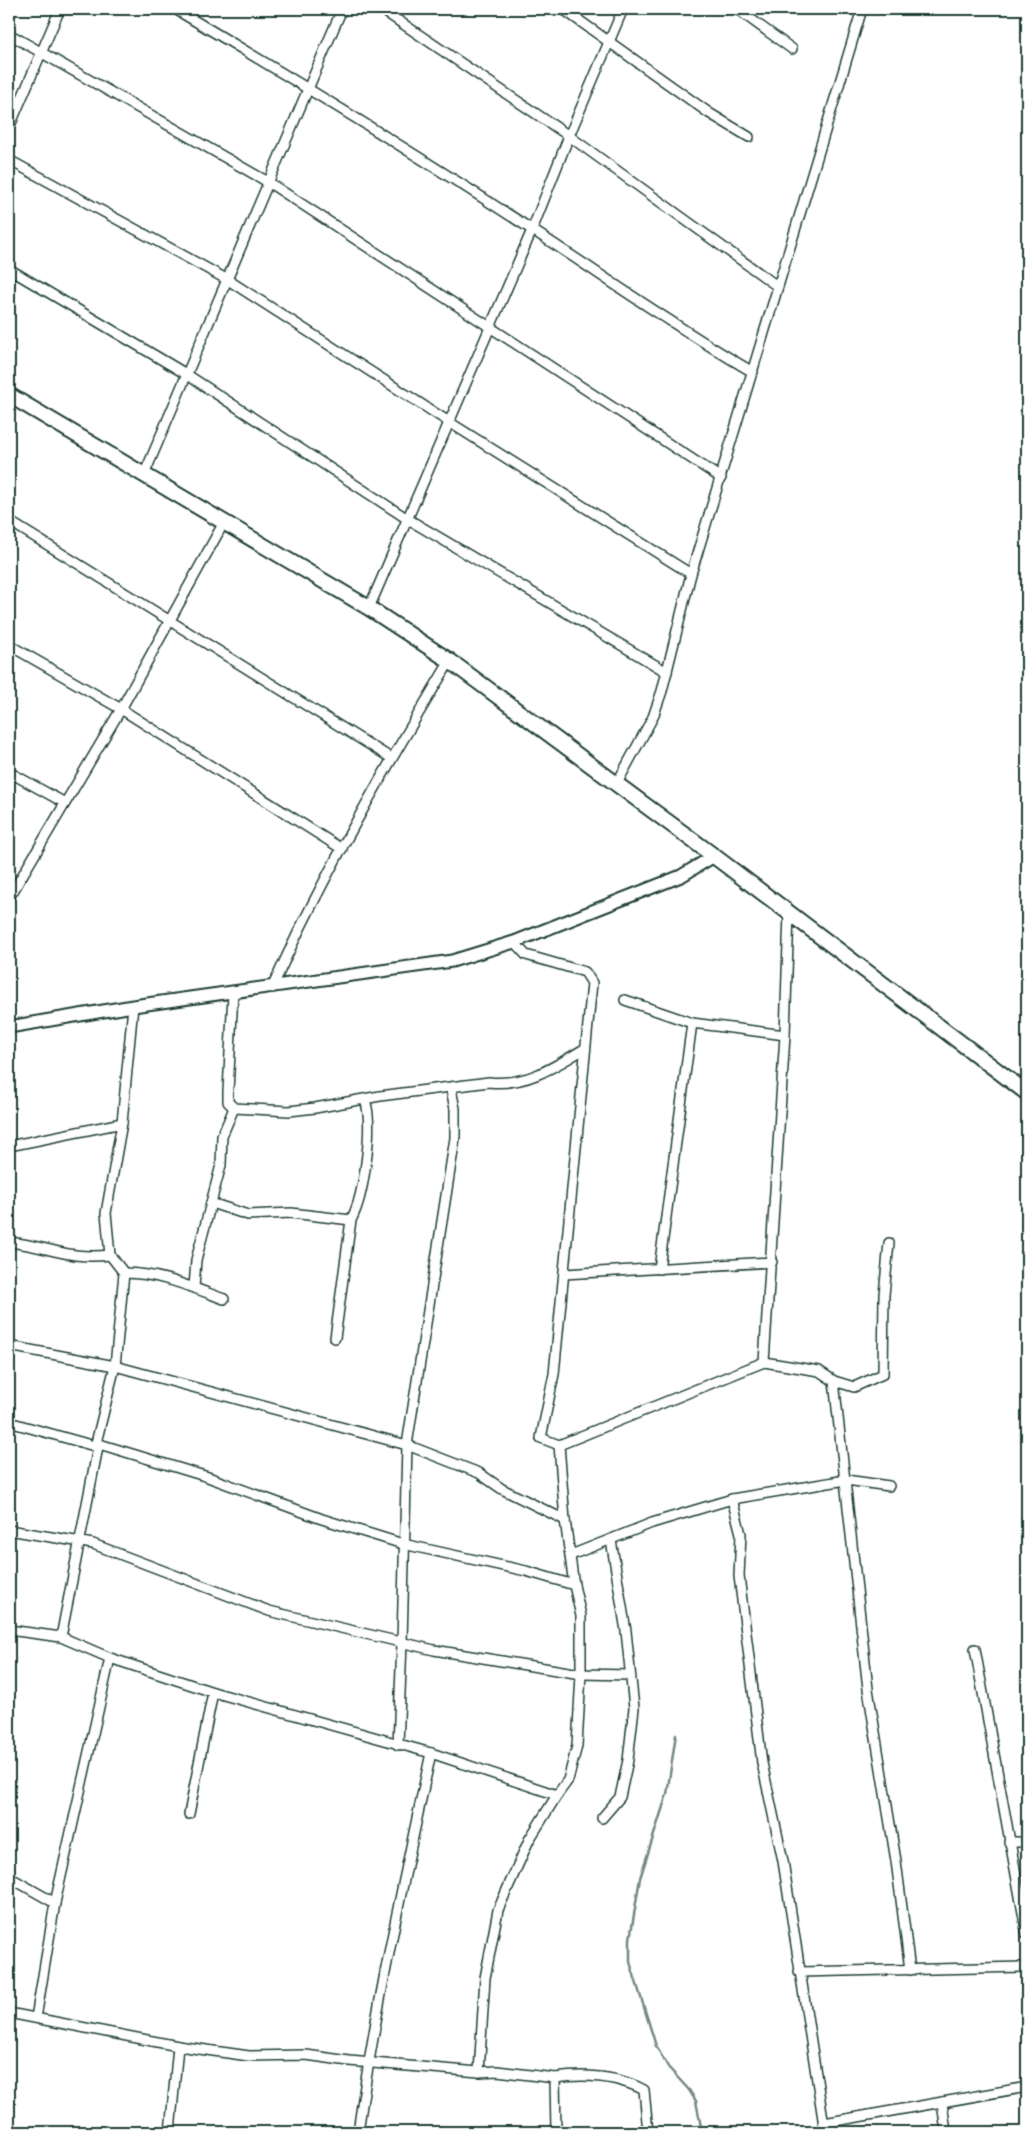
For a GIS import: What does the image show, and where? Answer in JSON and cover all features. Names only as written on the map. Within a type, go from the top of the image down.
[{"type":"main road","points":[[9,395],[223,524],[369,608],[450,661],[789,912],[1027,1093]]},
{"type":"street","points":[[9,128],[60,9]]},
{"type":"street","points":[[175,9],[307,87],[532,230],[685,332],[754,372]]},
{"type":"street","points":[[144,475],[228,280],[307,87],[342,9]]},
{"type":"street","points":[[380,9],[568,136],[777,286]]},
{"type":"street","points":[[563,9],[710,113],[749,137]]},
{"type":"street","points":[[369,608],[406,518],[532,230],[568,136],[623,9]]},
{"type":"street","points":[[737,9],[792,48]]},
{"type":"street","points":[[616,785],[653,717],[667,672],[691,574],[754,372],[777,286],[862,9]]},
{"type":"street","points":[[9,34],[268,182],[721,478]]},
{"type":"street","points":[[9,160],[228,280],[448,422],[691,574]]},
{"type":"street","points":[[9,269],[186,374],[406,518],[667,672]]},
{"type":"street","points":[[9,521],[168,622],[391,758]]},
{"type":"street","points":[[10,893],[121,709],[223,524]]},
{"type":"street","points":[[9,645],[121,709],[342,849]]},
{"type":"street","points":[[272,988],[342,849],[391,758],[450,661]]},
{"type":"street","points":[[9,772],[65,803]]},
{"type":"street","points":[[9,1027],[133,1006],[272,988],[452,961],[514,942],[682,876],[714,856]]},
{"type":"street","points":[[764,1362],[772,1262],[785,1035],[789,912]]},
{"type":"street","points":[[514,942],[526,955],[585,972],[592,983],[551,1395],[541,1438],[559,1445],[764,1362],[818,1371],[834,1381],[854,1387],[883,1374],[884,1295],[889,1243]]},
{"type":"street","points":[[233,993],[228,1102],[234,1108],[289,1111],[365,1100],[380,1096],[488,1082],[506,1084],[542,1074],[584,1049]]},
{"type":"street","points":[[625,1000],[692,1023],[785,1035]]},
{"type":"street","points":[[61,1637],[97,1445],[115,1366],[124,1273],[110,1255],[106,1213],[122,1123],[133,1006]]},
{"type":"street","points":[[659,1269],[692,1023]]},
{"type":"street","points":[[398,1745],[407,1445],[455,1138],[455,1110],[451,1088]]},
{"type":"street","points":[[335,1338],[351,1220],[358,1207],[366,1154],[369,1112],[365,1100]]},
{"type":"street","points":[[194,1288],[196,1260],[221,1165],[222,1136],[234,1108]]},
{"type":"street","points":[[9,1146],[122,1123]]},
{"type":"street","points":[[211,1204],[248,1215],[291,1213],[351,1220]]},
{"type":"street","points":[[9,1242],[68,1256],[90,1257],[110,1255]]},
{"type":"street","points":[[564,1274],[772,1262]]},
{"type":"street","points":[[124,1273],[140,1273],[178,1282],[224,1299]]},
{"type":"street","points":[[9,1346],[115,1366],[407,1445],[479,1473],[502,1489],[564,1520]]},
{"type":"street","points":[[834,1381],[868,1689],[896,1861],[910,1970]]},
{"type":"street","points":[[9,1422],[208,1477],[322,1519],[403,1544],[526,1571],[574,1585]]},
{"type":"street","points":[[479,2072],[485,1978],[498,1910],[529,1840],[556,1795],[568,1780],[577,1746],[581,1674],[581,1616],[564,1520],[559,1445]]},
{"type":"street","points":[[571,1555],[652,1523],[732,1499],[846,1480],[888,1486]]},
{"type":"street","points":[[732,1499],[741,1534],[739,1576],[762,1763],[783,1861],[825,2132]]},
{"type":"street","points":[[9,1530],[93,1544],[268,1611],[434,1650],[581,1674],[629,1675]]},
{"type":"street","points":[[602,1818],[620,1798],[628,1760],[634,1708],[629,1675],[626,1631],[611,1540]]},
{"type":"street","points":[[9,1630],[61,1637],[110,1658],[213,1692],[303,1719],[334,1724],[398,1745],[431,1753],[556,1795]]},
{"type":"street","points":[[975,1649],[1027,1935]]},
{"type":"street","points":[[36,2018],[56,1903],[110,1658]]},
{"type":"street","points":[[189,1814],[213,1692]]},
{"type":"street","points":[[358,2132],[368,2063],[393,1932],[431,1753]]},
{"type":"street","points":[[1009,1842],[1027,1842]]},
{"type":"street","points":[[9,1877],[56,1903]]},
{"type":"street","points":[[799,1972],[1027,1968]]},
{"type":"street","points":[[9,2013],[178,2046],[248,2056],[306,2055],[368,2063],[479,2072],[497,2071],[555,2078],[576,2075],[630,2083],[644,2090],[648,2132]]},
{"type":"street","points":[[170,2132],[178,2046]]},
{"type":"street","points":[[555,2078],[556,2132]]},
{"type":"street","points":[[824,2123],[1027,2087]]},
{"type":"street","points":[[942,2102],[946,2132]]},
{"type":"waterway","points":[[676,1734],[667,1794],[640,1878],[630,1939],[630,1962],[656,2046],[668,2067],[689,2090],[696,2101],[702,2132]]}]
